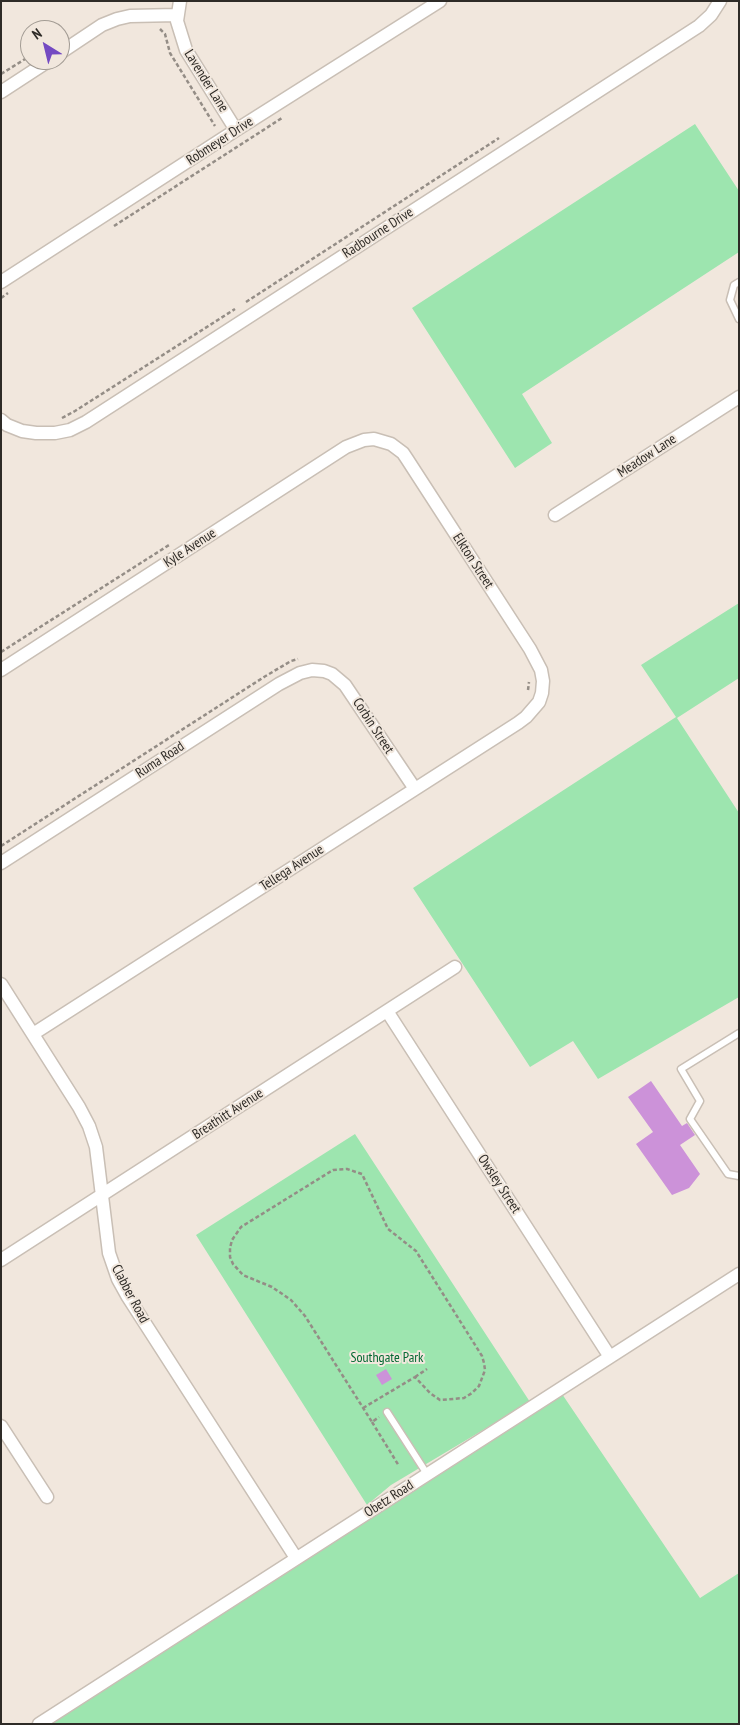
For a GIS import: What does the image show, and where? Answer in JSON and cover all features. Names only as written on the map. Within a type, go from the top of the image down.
[{"type":"street","name":"Lavender Lane","points":[[180,1],[177,14],[179,31],[186,50],[236,130]]},
{"type":"street","name":"Robmeyer Drive","points":[[1,282],[440,1]]},
{"type":"street","name":"Radbourne Drive","points":[[1,420],[7,425],[22,431],[36,433],[54,433],[70,430],[86,422],[699,26],[711,15],[720,1]]},
{"type":"street","points":[[70,46],[102,25],[117,19],[130,16],[177,14]]},
{"type":"street","points":[[1,92],[35,70]]},
{"type":"street","name":"Meadow Lane","points":[[555,515],[739,397]]},
{"type":"street","name":"Kyle Avenue","points":[[1,670],[346,447],[364,440],[384,441]]},
{"type":"street","name":"Elkton Street","points":[[384,441],[397,448],[407,459],[530,649],[541,670],[543,680],[542,693]]},
{"type":"street","name":"Corbin Street","points":[[324,670],[339,679],[351,692],[415,789]]},
{"type":"street","name":"Ruma Road","points":[[1,863],[279,684],[300,673],[324,670]]},
{"type":"street","name":"Tellega Avenue","points":[[33,1034],[526,717],[538,702],[542,693]]},
{"type":"street","name":"Breathitt Avenue","points":[[1,1260],[455,967]]},
{"type":"street","name":"Clabber Road","points":[[1,984],[79,1107],[89,1126],[96,1147],[103,1195],[104,1224],[110,1254],[122,1285],[296,1558]]},
{"type":"street","name":"Owsley Street","points":[[386,1011],[610,1357]]},
{"type":"street","name":"Obetz Road","points":[[38,1724],[739,1274]]},
{"type":"street","points":[[1,1426],[47,1496]]},
{"type":"lane","points":[[739,282],[734,285],[730,300],[739,319]]},
{"type":"lane","points":[[739,1033],[680,1069],[700,1101],[690,1119],[728,1174],[739,1176]]},
{"type":"lane","points":[[387,1412],[427,1474]]},
{"type":"path","points":[[152,28],[161,29],[165,34],[170,54],[216,126]]},
{"type":"path","points":[[1,74],[20,62]]},
{"type":"path","points":[[111,228],[284,117]]},
{"type":"path","points":[[243,304],[504,135]]},
{"type":"path","points":[[1,298],[9,293]]},
{"type":"path","points":[[60,419],[235,309]]},
{"type":"path","points":[[1,652],[171,543]]},
{"type":"path","points":[[1,846],[264,676],[291,661],[304,658]]},
{"type":"path","points":[[528,674],[528,690]]},
{"type":"path","points":[[399,1466],[305,1316],[291,1300],[272,1286],[243,1275],[232,1264],[230,1248],[232,1240],[241,1227],[333,1170],[347,1170],[362,1174],[388,1229],[416,1251],[482,1356],[484,1363],[485,1370],[479,1386],[464,1398],[440,1400],[430,1393],[415,1377]]},
{"type":"path","points":[[364,1408],[427,1369]]},
{"type":"path","points":[[372,1422],[387,1412]]},
{"type":"green space","points":[[695,124],[739,191],[739,252],[522,394],[552,443],[515,468],[412,308]]},
{"type":"green space","points":[[739,603],[739,678],[677,718],[739,813],[739,997],[598,1079],[573,1041],[530,1067],[413,888],[676,717],[641,665]]},
{"type":"green space","name":"Southgate Park","points":[[355,1134],[530,1402],[391,1485],[367,1505],[196,1235]]},
{"type":"green space","points":[[562,1394],[700,1598],[739,1573],[739,1724],[49,1724]]},
{"type":"building","points":[[651,1081],[682,1126],[687,1123],[695,1135],[680,1145],[700,1174],[689,1188],[672,1195],[636,1144],[653,1132],[628,1097]]},
{"type":"building","points":[[386,1369],[392,1379],[382,1385],[376,1375]]}]
